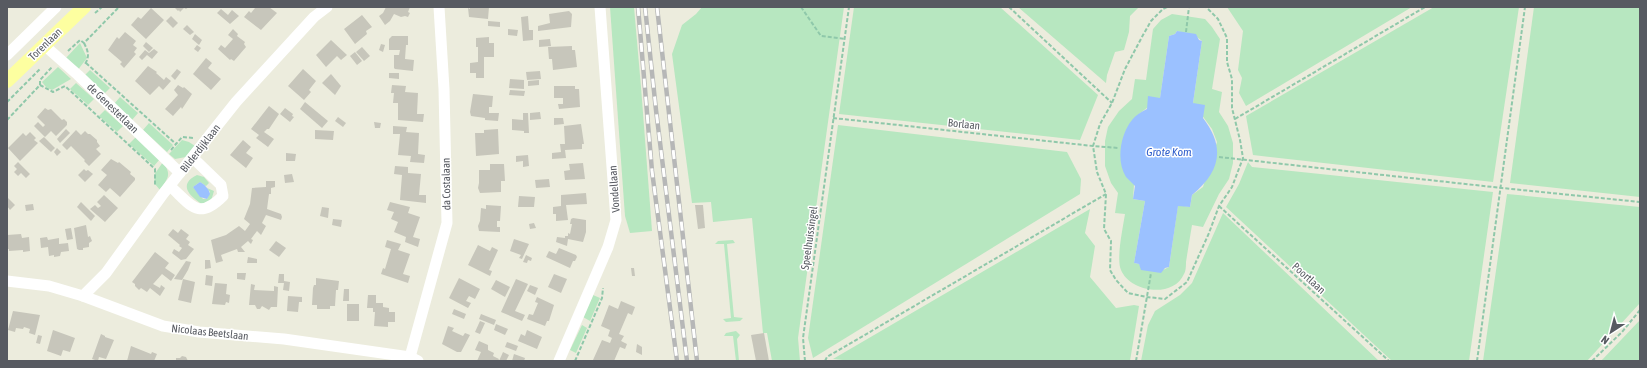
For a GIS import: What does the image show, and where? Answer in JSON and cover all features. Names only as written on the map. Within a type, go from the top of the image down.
[{"type":"main road","name":"Torenlaan","points":[[7,81],[84,7]]},
{"type":"street","name":"Torenlaan","points":[[7,55],[56,7]]},
{"type":"street","name":"Bilderdijklaan","points":[[83,296],[106,273],[167,190],[236,102],[314,17],[327,7]]},
{"type":"street","name":"da Costalaan","points":[[414,359],[447,223],[444,89],[439,7]]},
{"type":"street","name":"Vondellaan","points":[[559,361],[608,247],[616,220],[600,7]]},
{"type":"street","name":"de Genestetlaan","points":[[44,45],[78,75],[180,173]]},
{"type":"street","points":[[167,190],[193,207],[204,210],[213,206],[223,196],[221,184],[193,158]]},
{"type":"street","name":"Nicolaas Beetslaan","points":[[7,281],[49,286],[83,296],[163,326],[199,332],[284,339],[414,359]]},
{"type":"path","points":[[801,7],[821,36],[845,39]]},
{"type":"path","name":"Speelhuissingel","points":[[805,361],[803,338],[849,7]]},
{"type":"path","points":[[1009,7],[1112,103]]},
{"type":"path","points":[[1167,7],[1151,21],[1125,69],[1112,103],[1100,124],[1093,146],[1097,172],[1106,194],[1104,229],[1111,241],[1110,270],[1116,280],[1128,293],[1165,299],[1187,282],[1209,233],[1219,206],[1232,187],[1243,158],[1232,108],[1232,79],[1227,62],[1227,38],[1218,19],[1206,7]]},
{"type":"path","points":[[1186,32],[1189,7]]},
{"type":"path","points":[[1235,119],[1425,7]]},
{"type":"path","points":[[1477,361],[1526,7]]},
{"type":"path","points":[[78,75],[86,63],[89,52],[84,43]]},
{"type":"path","points":[[86,63],[176,144]]},
{"type":"path","points":[[40,85],[53,92],[65,86],[155,169]]},
{"type":"path","points":[[7,93],[11,98]]},
{"type":"path","name":"Borlaan","points":[[834,118],[1119,148]]},
{"type":"path","points":[[167,190],[154,186],[155,169],[182,137],[207,139]]},
{"type":"path","points":[[1219,157],[1243,158],[1502,188],[1640,202]]},
{"type":"path","points":[[824,361],[827,357],[1106,194]]},
{"type":"path","name":"Poortlaan","points":[[1219,206],[1389,361]]},
{"type":"path","points":[[1136,361],[1151,273]]},
{"type":"path","points":[[1592,361],[1622,332],[1640,310]]},
{"type":"green space","points":[[610,7],[634,7],[652,231],[630,233],[625,216]]},
{"type":"green space","points":[[702,7],[844,7],[798,338],[800,361],[772,361],[767,333],[763,333],[752,218],[713,222],[711,202],[692,203],[672,54],[682,25]]},
{"type":"green space","points":[[854,7],[1000,7],[1098,95],[1080,140],[839,114]]},
{"type":"green space","points":[[1018,7],[1139,7],[1130,16],[1129,32],[1124,50],[1115,52],[1107,75],[1106,83]]},
{"type":"green space","points":[[1227,7],[1412,7],[1246,106],[1239,93],[1242,78],[1238,70],[1243,31]]},
{"type":"green space","points":[[1434,7],[1519,7],[1493,182],[1253,155],[1246,116]]},
{"type":"green space","points":[[1534,7],[1640,7],[1640,197],[1510,183]]},
{"type":"green space","points":[[1172,14],[1205,19],[1220,39],[1212,89],[1222,92],[1219,112],[1228,126],[1233,143],[1233,163],[1229,179],[1219,194],[1203,227],[1192,225],[1186,270],[1179,282],[1162,290],[1152,290],[1142,288],[1133,283],[1126,278],[1121,270],[1119,258],[1125,214],[1115,213],[1118,193],[1111,183],[1105,166],[1105,141],[1108,127],[1119,111],[1132,99],[1135,79],[1146,80],[1153,29],[1161,20]],"holes":[[[1177,31],[1197,37],[1202,41],[1193,103],[1212,129],[1217,142],[1203,187],[1192,195],[1190,207],[1178,205],[1169,267],[1163,270],[1141,267],[1139,264],[1134,263],[1145,201],[1133,199],[1139,114],[1160,98],[1169,36],[1175,34]]]},
{"type":"green space","points":[[80,43],[87,58],[77,71],[65,59]]},
{"type":"green space","points":[[58,67],[71,79],[52,90],[46,87],[42,82]]},
{"type":"green space","points":[[90,70],[110,88],[104,94],[85,75]]},
{"type":"green space","points":[[76,83],[94,99],[88,105],[70,89]]},
{"type":"green space","points":[[120,97],[138,113],[132,120],[114,104]]},
{"type":"green space","points":[[105,110],[123,126],[117,132],[99,116]]},
{"type":"green space","points":[[149,123],[173,145],[167,152],[143,130]]},
{"type":"green space","points":[[838,125],[1067,152],[1081,179],[1080,194],[813,358],[808,338]]},
{"type":"green space","points":[[136,137],[160,159],[154,166],[129,144]]},
{"type":"green space","points":[[182,140],[195,146],[186,157],[175,159],[169,154]]},
{"type":"green space","points":[[163,162],[166,166],[168,176],[160,190],[155,184],[154,175]]},
{"type":"green space","points":[[1248,162],[1252,167],[1493,192],[1469,361],[1392,361],[1226,207],[1239,184]]},
{"type":"green space","points":[[197,175],[204,177],[209,183],[206,186],[200,182],[193,187],[203,199],[207,199],[210,192],[207,188],[214,191],[211,201],[202,204],[190,194],[187,186],[188,182]]},
{"type":"green space","points":[[1507,194],[1640,207],[1640,303],[1587,361],[1483,361]]},
{"type":"green space","points":[[1090,209],[1085,233],[1095,246],[1090,277],[1116,308],[1134,305],[1139,306],[1130,361],[853,361],[833,359]]},
{"type":"green space","points":[[1223,213],[1379,361],[1141,361],[1148,325],[1155,311],[1180,295],[1192,283]]},
{"type":"green space","points":[[733,240],[735,243],[727,244],[734,317],[743,318],[740,321],[726,322],[723,319],[731,318],[724,244],[715,244],[718,241]]},
{"type":"green space","points":[[593,295],[600,298],[590,321],[583,317]]},
{"type":"green space","points":[[1640,320],[1640,361],[1601,361]]},
{"type":"green space","points":[[582,325],[587,328],[576,353],[570,350]]},
{"type":"green space","points":[[736,331],[740,335],[737,339],[739,361],[736,361],[733,336],[724,336],[726,333]]},
{"type":"water","name":"Grote Kom","points":[[1177,31],[1196,34],[1199,40],[1202,41],[1193,103],[1205,105],[1203,118],[1215,139],[1217,159],[1209,177],[1192,195],[1190,207],[1178,206],[1169,267],[1165,268],[1161,273],[1141,270],[1139,264],[1134,263],[1145,201],[1133,199],[1135,186],[1126,177],[1123,171],[1120,156],[1122,140],[1128,126],[1135,117],[1147,109],[1148,96],[1160,98],[1169,36],[1175,34]]},
{"type":"water","points":[[200,182],[206,187],[210,194],[207,199],[200,197],[193,187]]},
{"type":"building","points":[[174,7],[189,7],[186,9],[184,8],[180,12]]},
{"type":"building","points":[[253,7],[269,7],[277,13],[261,30],[244,17],[249,11],[251,13],[255,8]]},
{"type":"building","points":[[386,7],[410,7],[408,12],[410,13],[408,17],[401,17],[394,14],[390,21],[385,25],[379,16],[383,13]]},
{"type":"building","points":[[470,7],[489,7],[488,19],[469,17],[468,8],[470,9]]},
{"type":"building","points":[[151,8],[164,20],[146,39],[131,25],[138,17],[141,19]]},
{"type":"building","points":[[221,9],[228,15],[232,10],[239,16],[230,24],[217,13]]},
{"type":"building","points":[[569,11],[572,14],[571,27],[538,31],[538,26],[550,23],[549,14]]},
{"type":"building","points":[[362,15],[372,27],[366,31],[367,34],[355,44],[344,29]]},
{"type":"building","points":[[171,16],[178,23],[173,28],[166,21]]},
{"type":"building","points":[[528,16],[529,30],[533,30],[533,40],[523,41],[521,17]]},
{"type":"building","points":[[488,21],[500,22],[500,27],[488,26]]},
{"type":"building","points":[[187,25],[194,32],[190,35],[183,29]]},
{"type":"building","points":[[233,29],[238,34],[237,36],[245,42],[244,44],[246,47],[234,61],[231,59],[230,60],[218,49],[221,45],[225,48],[233,39],[228,35]]},
{"type":"building","points":[[508,29],[518,30],[517,36],[508,35]]},
{"type":"building","points":[[125,32],[136,41],[133,45],[137,48],[134,52],[136,54],[124,68],[120,64],[122,62],[108,50],[117,37],[119,39]]},
{"type":"building","points":[[195,34],[202,40],[199,45],[192,39]]},
{"type":"building","points":[[392,36],[408,36],[405,59],[414,60],[413,71],[394,68],[394,55],[399,55],[400,50],[389,50],[389,39]]},
{"type":"building","points":[[489,37],[489,43],[494,43],[494,57],[484,57],[484,78],[476,78],[476,73],[470,73],[470,63],[478,62],[478,47],[476,47],[476,38]]},
{"type":"building","points":[[550,39],[551,46],[539,47],[539,40]]},
{"type":"building","points":[[331,40],[347,55],[341,60],[337,56],[326,67],[316,55]]},
{"type":"building","points":[[146,42],[153,48],[149,52],[143,46]]},
{"type":"building","points":[[381,44],[385,45],[383,52],[379,50]]},
{"type":"building","points":[[197,45],[201,48],[198,52],[194,49]]},
{"type":"building","points":[[572,46],[572,50],[575,50],[577,67],[553,70],[552,59],[549,59],[548,47]]},
{"type":"building","points":[[362,47],[370,56],[364,61],[356,52]]},
{"type":"building","points":[[154,49],[158,52],[152,59],[147,55],[142,60],[139,57],[145,50],[149,53]]},
{"type":"building","points":[[355,52],[362,61],[357,65],[350,56]]},
{"type":"building","points":[[206,58],[212,63],[208,68],[221,79],[211,90],[193,74]]},
{"type":"building","points":[[148,66],[157,72],[156,73],[164,80],[166,77],[171,81],[163,90],[159,86],[150,95],[135,81]]},
{"type":"building","points":[[177,69],[181,72],[175,80],[171,76]]},
{"type":"building","points":[[303,69],[316,81],[309,90],[311,92],[304,100],[288,86]]},
{"type":"building","points":[[540,71],[541,79],[527,80],[526,72]]},
{"type":"building","points":[[389,73],[399,73],[399,79],[389,78]]},
{"type":"building","points":[[331,74],[341,86],[335,95],[322,83]]},
{"type":"building","points":[[510,79],[524,80],[524,89],[509,88]]},
{"type":"building","points":[[539,80],[539,85],[528,86],[528,81]]},
{"type":"building","points":[[178,85],[183,88],[184,87],[192,94],[182,109],[181,107],[173,116],[165,109],[178,95],[174,90]]},
{"type":"building","points":[[392,85],[406,86],[405,92],[418,93],[417,114],[424,114],[423,122],[398,120],[398,103],[393,103],[394,93],[391,93]]},
{"type":"building","points":[[554,86],[575,86],[575,89],[579,89],[580,107],[559,109],[558,104],[563,104],[563,98],[554,98]]},
{"type":"building","points":[[510,90],[525,91],[524,96],[509,95]]},
{"type":"building","points":[[473,94],[493,96],[492,107],[489,107],[489,113],[499,113],[498,121],[485,120],[485,118],[471,116],[470,112]]},
{"type":"building","points":[[305,102],[328,121],[322,128],[300,109]]},
{"type":"building","points":[[269,106],[279,114],[269,129],[264,132],[274,139],[268,147],[256,138],[259,135],[251,129]]},
{"type":"building","points":[[45,108],[48,110],[51,109],[62,120],[64,119],[67,122],[67,125],[56,136],[51,131],[45,137],[34,126],[38,122],[43,127],[45,125],[37,117]]},
{"type":"building","points":[[285,108],[293,114],[292,116],[294,117],[290,122],[280,114]]},
{"type":"building","points":[[540,112],[541,119],[530,120],[530,113]]},
{"type":"building","points":[[523,113],[528,113],[529,133],[512,130],[512,119],[523,120]]},
{"type":"building","points":[[338,117],[346,123],[343,127],[335,121]]},
{"type":"building","points":[[554,118],[563,118],[564,124],[554,125]]},
{"type":"building","points":[[374,122],[381,123],[380,128],[375,128]]},
{"type":"building","points":[[581,124],[584,144],[582,144],[582,149],[565,150],[566,158],[552,159],[552,153],[561,152],[560,144],[565,144],[564,126]]},
{"type":"building","points":[[393,126],[407,127],[406,132],[419,133],[418,154],[425,155],[424,163],[410,162],[411,156],[398,155],[400,134],[393,134]]},
{"type":"building","points":[[66,129],[70,133],[60,143],[57,139]]},
{"type":"building","points":[[498,129],[499,154],[476,156],[475,133],[484,133],[484,130]]},
{"type":"building","points":[[76,130],[81,135],[85,131],[90,134],[97,140],[100,146],[96,149],[101,154],[89,166],[71,146],[67,150],[62,145]]},
{"type":"building","points":[[315,130],[334,131],[333,140],[315,139]]},
{"type":"building","points":[[30,132],[36,138],[34,140],[38,143],[20,161],[8,148],[23,133],[26,136]]},
{"type":"building","points":[[44,137],[55,148],[51,152],[39,141]]},
{"type":"building","points":[[243,140],[251,147],[246,153],[253,158],[246,168],[230,155]]},
{"type":"building","points":[[57,148],[61,152],[57,156],[54,152]]},
{"type":"building","points":[[286,153],[296,154],[295,161],[286,161]]},
{"type":"building","points":[[528,155],[529,166],[523,167],[523,161],[516,162],[516,156]]},
{"type":"building","points":[[111,159],[118,163],[119,162],[131,172],[130,174],[135,178],[135,180],[120,197],[110,188],[106,192],[98,185],[107,175],[101,170]]},
{"type":"building","points":[[18,162],[30,174],[26,178],[21,173],[18,176],[14,172],[17,169],[14,166]]},
{"type":"building","points":[[583,163],[585,179],[565,180],[564,171],[570,170],[569,164]]},
{"type":"building","points":[[490,164],[504,164],[505,181],[501,181],[501,192],[480,193],[478,188],[479,170],[490,170]]},
{"type":"building","points":[[395,166],[408,167],[408,173],[421,174],[419,195],[426,195],[426,203],[400,200],[402,175],[394,174]]},
{"type":"building","points":[[84,169],[93,174],[85,182],[78,175]]},
{"type":"building","points":[[292,174],[294,182],[285,183],[284,175]]},
{"type":"building","points":[[549,179],[550,187],[536,188],[535,180]]},
{"type":"building","points":[[266,181],[275,181],[275,187],[271,188],[271,194],[269,194],[267,209],[281,214],[281,220],[266,215],[262,223],[266,226],[261,235],[257,231],[251,239],[253,240],[251,244],[248,241],[241,247],[245,252],[238,252],[237,249],[221,255],[223,261],[216,263],[211,240],[226,235],[239,226],[245,231],[250,224],[244,219],[250,204],[252,188],[266,187]]},
{"type":"building","points":[[586,193],[587,204],[566,205],[568,220],[556,221],[556,214],[553,214],[553,207],[561,206],[561,195]]},
{"type":"building","points":[[104,195],[118,208],[105,222],[90,209],[95,205],[98,208],[101,206],[97,202]]},
{"type":"building","points":[[519,196],[535,197],[534,207],[518,207]]},
{"type":"building","points":[[7,197],[15,205],[10,210],[7,206]]},
{"type":"building","points":[[81,202],[95,216],[91,221],[77,207]]},
{"type":"building","points":[[390,202],[410,207],[408,213],[420,217],[413,237],[420,239],[418,247],[405,242],[406,237],[394,232],[398,222],[391,219],[394,212],[387,210]]},
{"type":"building","points":[[33,204],[34,210],[26,211],[25,205]]},
{"type":"building","points":[[486,205],[501,206],[500,221],[497,221],[497,227],[500,227],[500,232],[479,231],[478,226],[481,208],[486,209]]},
{"type":"building","points":[[695,205],[703,205],[705,228],[698,229]]},
{"type":"building","points":[[322,207],[329,208],[328,218],[320,216]]},
{"type":"building","points":[[333,219],[342,220],[341,227],[332,225]]},
{"type":"building","points":[[571,219],[586,220],[586,232],[583,242],[568,239],[567,246],[556,242],[557,237],[565,238],[565,236],[568,236],[568,233],[570,234],[572,224],[570,224]]},
{"type":"building","points":[[534,223],[536,228],[530,229],[529,224]]},
{"type":"building","points":[[86,225],[88,237],[90,236],[92,241],[89,243],[89,247],[79,250],[77,249],[74,228]]},
{"type":"building","points":[[71,228],[73,239],[67,240],[65,229]]},
{"type":"building","points":[[173,229],[178,233],[181,229],[189,235],[186,239],[190,242],[188,245],[194,249],[186,259],[181,260],[172,253],[174,249],[179,252],[182,248],[168,235]]},
{"type":"building","points":[[21,234],[22,238],[29,237],[30,251],[9,251],[9,249],[7,249],[7,235]]},
{"type":"building","points":[[47,237],[48,240],[59,238],[59,244],[68,243],[69,251],[61,252],[60,256],[49,256],[48,247],[41,248],[40,238]]},
{"type":"building","points":[[514,239],[529,244],[522,259],[519,258],[521,255],[510,251]]},
{"type":"building","points":[[387,240],[401,244],[398,250],[410,254],[403,274],[410,276],[408,283],[381,274],[383,268],[385,269],[391,249],[385,247]]},
{"type":"building","points":[[276,241],[286,248],[279,257],[269,250]]},
{"type":"building","points":[[478,245],[490,251],[492,247],[498,250],[489,270],[492,271],[490,276],[468,265]]},
{"type":"building","points":[[559,248],[576,255],[577,257],[575,261],[573,261],[570,268],[546,257],[549,251],[556,254]]},
{"type":"building","points":[[155,252],[169,263],[165,268],[175,275],[171,281],[162,274],[153,284],[160,288],[161,285],[165,288],[160,296],[150,288],[147,292],[141,288],[139,290],[132,282]]},
{"type":"building","points":[[526,255],[532,258],[531,261],[528,260],[527,263],[523,262]]},
{"type":"building","points":[[248,257],[257,259],[257,263],[247,263]]},
{"type":"building","points":[[205,260],[210,260],[211,268],[205,269]]},
{"type":"building","points":[[186,261],[191,262],[182,280],[174,279]]},
{"type":"building","points":[[631,268],[634,268],[635,276],[632,276]]},
{"type":"building","points":[[237,273],[246,273],[245,280],[237,279]]},
{"type":"building","points":[[279,274],[284,274],[284,281],[290,282],[289,291],[283,290],[284,283],[278,283]]},
{"type":"building","points":[[554,274],[567,279],[561,293],[548,287]]},
{"type":"building","points":[[206,275],[213,276],[212,286],[205,285]]},
{"type":"building","points":[[316,278],[339,281],[338,290],[336,290],[335,306],[330,306],[330,309],[317,309],[317,305],[312,305],[313,288],[314,285],[316,285]]},
{"type":"building","points":[[459,278],[480,289],[475,299],[469,296],[466,301],[471,303],[468,308],[449,298]]},
{"type":"building","points":[[183,279],[195,282],[191,303],[178,300]]},
{"type":"building","points":[[516,279],[528,284],[515,311],[525,315],[522,321],[501,312]]},
{"type":"building","points":[[496,280],[510,287],[505,297],[491,289]]},
{"type":"building","points":[[215,283],[227,284],[226,294],[230,295],[229,303],[226,302],[225,305],[212,304]]},
{"type":"building","points":[[251,284],[255,285],[254,290],[274,291],[274,286],[278,287],[277,307],[271,307],[269,310],[262,306],[260,309],[257,309],[255,305],[249,305]]},
{"type":"building","points":[[530,285],[538,288],[535,295],[527,291]]},
{"type":"building","points":[[344,289],[349,289],[349,301],[343,301]]},
{"type":"building","points":[[368,295],[376,295],[376,303],[383,303],[383,307],[389,308],[389,312],[395,312],[395,322],[388,322],[388,327],[374,326],[375,312],[373,312],[373,308],[367,308]]},
{"type":"building","points":[[288,296],[302,297],[302,302],[299,302],[298,312],[287,311]]},
{"type":"building","points":[[537,297],[554,305],[549,321],[547,321],[545,326],[527,319],[529,314],[533,315],[538,303],[535,302]]},
{"type":"building","points":[[621,301],[635,307],[632,315],[628,313],[619,334],[624,336],[621,341],[627,344],[625,349],[620,347],[614,361],[593,360],[602,340],[610,343],[612,338],[608,336],[610,330],[601,326],[609,305],[618,309]]},
{"type":"building","points":[[347,304],[359,304],[359,321],[347,321]]},
{"type":"building","points":[[454,309],[466,314],[464,319],[452,314]]},
{"type":"building","points":[[13,311],[40,315],[35,335],[29,333],[30,329],[24,327],[23,329],[16,328],[15,332],[8,330]]},
{"type":"building","points":[[481,314],[496,320],[494,325],[479,319]]},
{"type":"building","points":[[480,321],[485,323],[480,334],[475,332]]},
{"type":"building","points":[[496,324],[508,329],[505,335],[494,330]]},
{"type":"building","points":[[448,326],[454,328],[452,331],[463,336],[465,333],[470,335],[461,352],[457,352],[442,344]]},
{"type":"building","points":[[53,330],[75,338],[70,352],[63,350],[61,356],[47,351]]},
{"type":"building","points":[[527,330],[542,337],[537,349],[518,341],[521,334],[525,336]]},
{"type":"building","points":[[764,333],[769,361],[756,361],[751,335]]},
{"type":"building","points":[[101,334],[114,340],[106,359],[99,357],[98,361],[92,359]]},
{"type":"building","points":[[38,335],[42,336],[40,344],[36,343]]},
{"type":"building","points":[[479,341],[488,345],[488,350],[494,353],[493,356],[499,359],[498,361],[477,361],[481,352],[475,350]]},
{"type":"building","points":[[507,342],[518,346],[516,351],[505,347]]},
{"type":"building","points":[[637,344],[642,347],[642,355],[636,352]]},
{"type":"building","points":[[131,346],[151,354],[152,352],[157,354],[154,361],[127,361]]},
{"type":"building","points":[[503,352],[509,355],[506,361],[499,361]]},
{"type":"building","points":[[514,354],[525,358],[524,361],[512,361]]},
{"type":"building","points":[[182,356],[186,357],[188,361],[176,361],[176,358],[180,358]]},
{"type":"railway","points":[[638,7],[652,171],[677,361]]},
{"type":"railway","points":[[645,7],[656,110],[687,361]]},
{"type":"railway","points":[[657,7],[697,361]]}]
